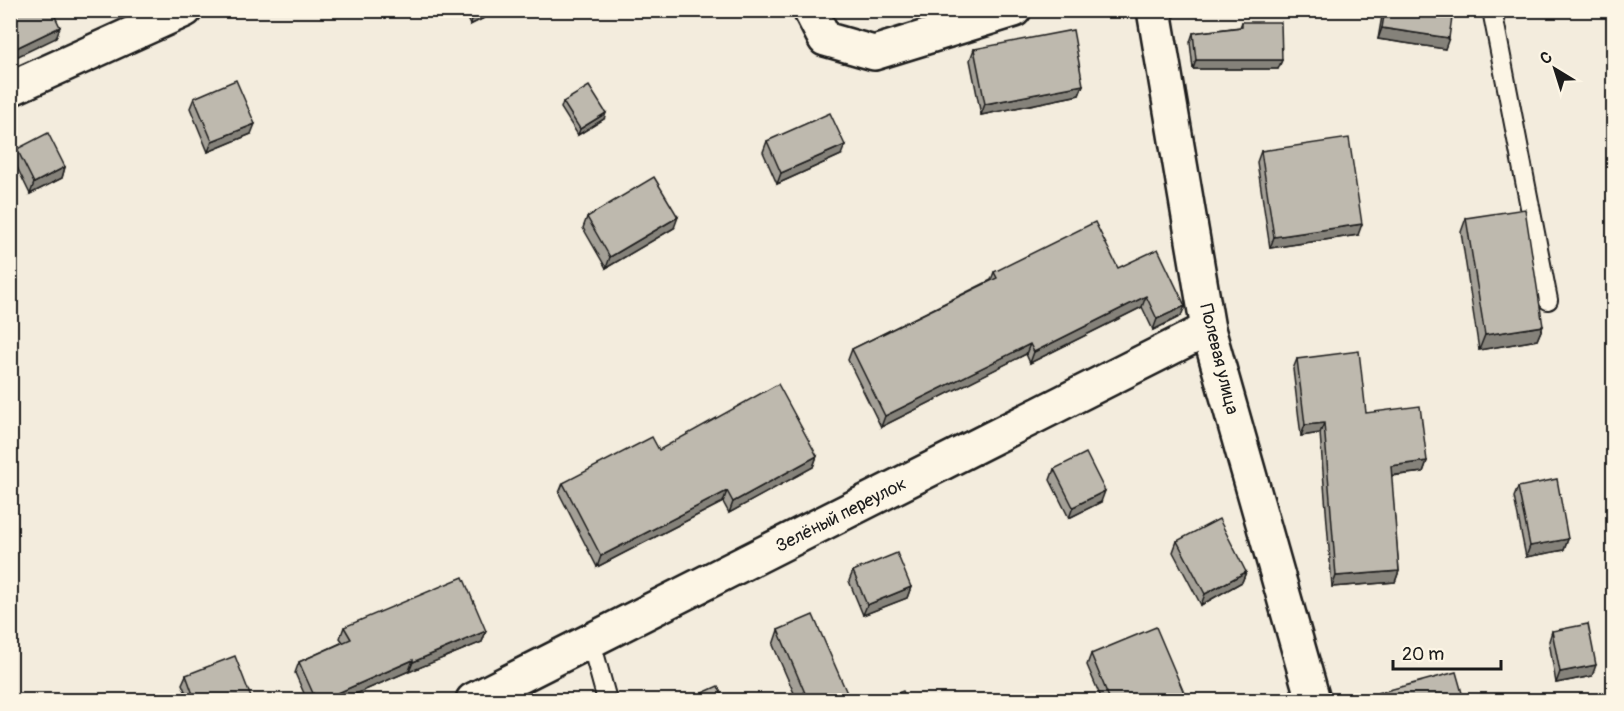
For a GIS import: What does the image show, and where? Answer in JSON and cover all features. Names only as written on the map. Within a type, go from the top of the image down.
[{"type":"street","points":[[10,89],[185,10]]},
{"type":"street","points":[[810,10],[825,39],[874,53],[1014,10]]},
{"type":"street","name":"Полевая улица","points":[[1154,10],[1208,329],[1313,700]]},
{"type":"street","name":"Зелёный переулок","points":[[473,700],[1208,329]]},
{"type":"lane","points":[[1492,10],[1548,300]]},
{"type":"lane","points":[[591,642],[607,700]]},
{"type":"building","points":[[10,10],[52,10],[60,27],[10,51]]},
{"type":"building","points":[[1385,10],[1453,10],[1449,38],[1382,28]]},
{"type":"building","points":[[1242,22],[1281,22],[1282,60],[1196,60],[1193,33],[1242,27]]},
{"type":"building","points":[[1073,30],[1083,85],[985,104],[974,49]]},
{"type":"building","points":[[236,80],[255,124],[212,141],[194,98]]},
{"type":"building","points":[[589,86],[606,113],[580,129],[563,102]]},
{"type":"building","points":[[830,113],[845,145],[781,173],[767,141]]},
{"type":"building","points":[[48,133],[65,167],[34,183],[17,149]]},
{"type":"building","points":[[1349,138],[1362,224],[1274,237],[1261,151]]},
{"type":"building","points":[[654,177],[678,217],[610,257],[587,217]]},
{"type":"building","points":[[1525,209],[1543,326],[1485,335],[1466,218]]},
{"type":"building","points":[[1095,222],[1118,268],[1158,249],[1185,306],[1157,319],[1146,296],[1034,352],[1030,344],[885,416],[852,349],[997,278],[994,272]]},
{"type":"building","points":[[1359,351],[1366,413],[1420,406],[1427,461],[1391,466],[1399,571],[1336,576],[1324,423],[1305,425],[1297,359]]},
{"type":"building","points":[[778,384],[817,456],[733,502],[727,491],[601,556],[563,483],[652,437],[659,450]]},
{"type":"building","points":[[1086,453],[1105,491],[1073,507],[1054,469]]},
{"type":"building","points":[[1557,479],[1568,539],[1530,546],[1518,487]]},
{"type":"building","points":[[1219,519],[1246,572],[1205,594],[1177,541]]},
{"type":"building","points":[[897,553],[911,587],[867,605],[853,571]]},
{"type":"building","points":[[463,577],[486,631],[322,700],[316,700],[299,662],[351,639],[344,627]]},
{"type":"building","points":[[813,615],[850,700],[808,700],[778,630]]},
{"type":"building","points":[[1588,624],[1596,665],[1560,672],[1552,631]]},
{"type":"building","points":[[1156,627],[1187,700],[1110,700],[1091,654]]},
{"type":"building","points":[[235,656],[252,700],[195,700],[186,675]]},
{"type":"building","points":[[1456,672],[1464,700],[1380,700],[1378,693]]},
{"type":"building","points":[[718,686],[724,700],[687,700]]},
{"type":"building","points":[[903,691],[907,700],[880,700]]}]
